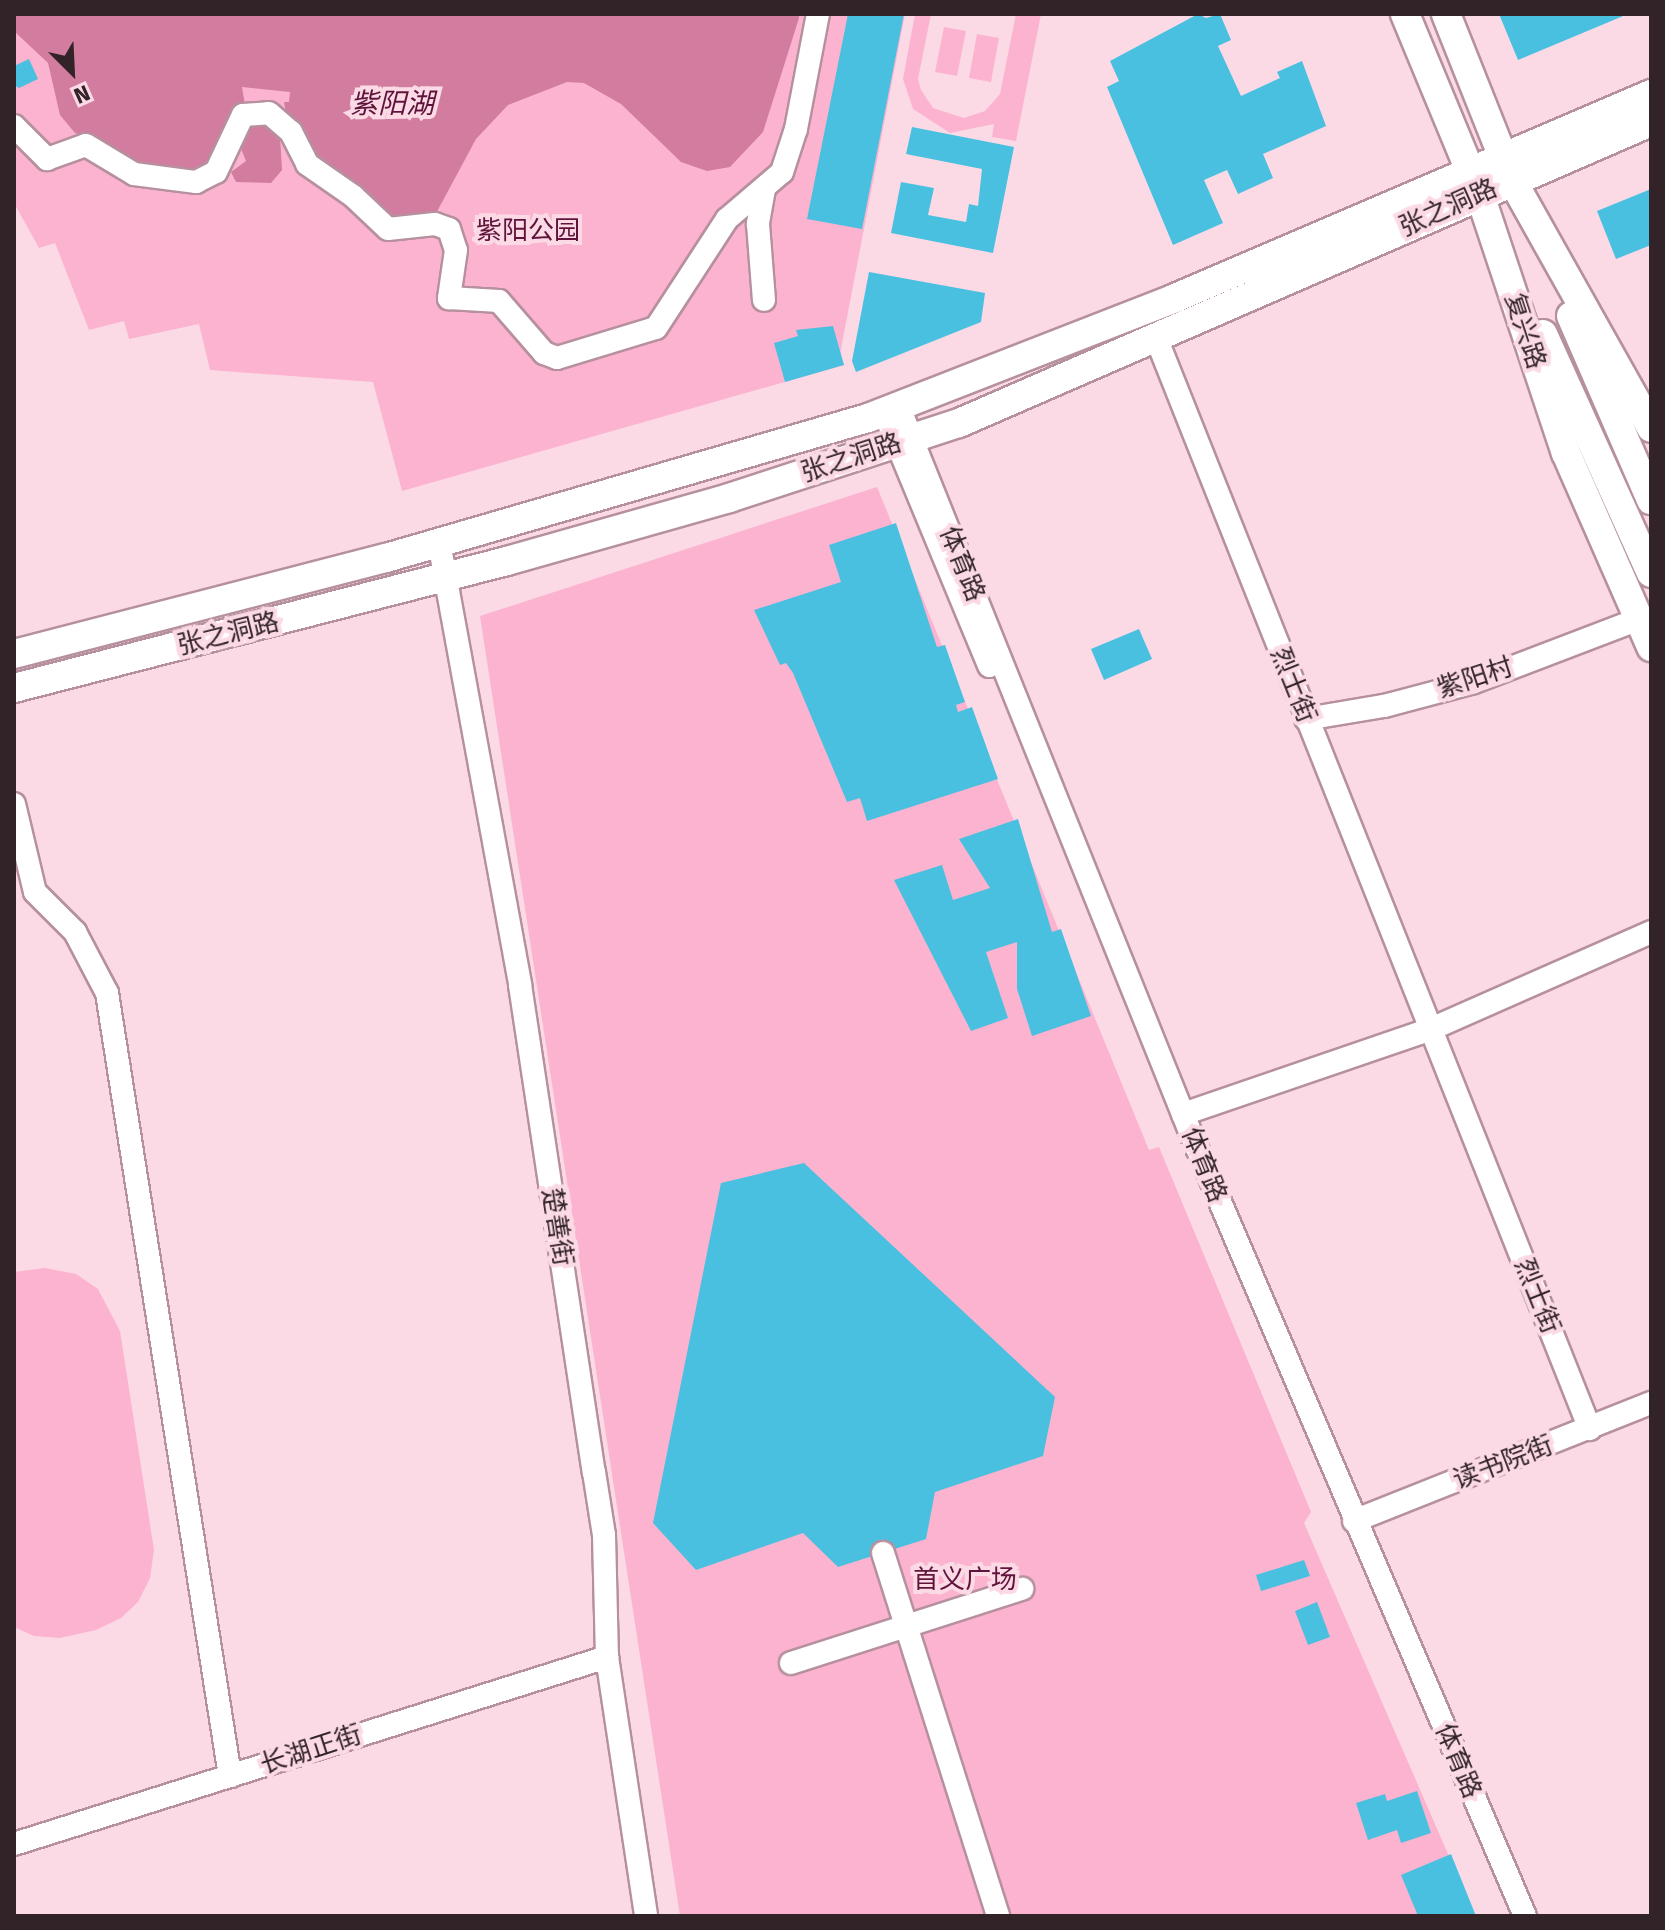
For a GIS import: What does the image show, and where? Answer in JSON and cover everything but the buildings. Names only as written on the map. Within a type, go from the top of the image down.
[{"type":"main road","name":"复兴路","points":[[1405,14],[1475,183],[1566,453],[1651,647]]},
{"type":"main road","points":[[1446,14],[1507,168],[1651,500]]},
{"type":"main road","name":"张之洞路","points":[[14,688],[448,577],[729,498],[904,441],[1157,340],[1185,321],[1507,168],[1651,94]]},
{"type":"main road","name":"张之洞路","points":[[1507,168],[1651,122]]},
{"type":"main road","points":[[1507,168],[1651,428]]},
{"type":"main road","name":"张之洞路","points":[[14,654],[439,542],[892,410],[1475,183]]},
{"type":"main road","points":[[1475,183],[1651,573]]},
{"type":"street","points":[[14,126],[47,159],[86,145],[134,174],[196,182],[216,172],[243,115],[269,113],[291,132],[307,164],[359,201],[388,229],[435,224],[449,229],[456,250],[449,298],[499,301],[552,358],[656,328],[727,219],[782,172],[789,156],[818,14]]},
{"type":"street","points":[[764,189],[758,224],[764,300]]},
{"type":"street","name":"烈士街","points":[[1157,340],[1590,1429]]},
{"type":"street","points":[[892,410],[1176,1133],[1511,1916]]},
{"type":"street","name":"体育路","points":[[904,441],[1354,1521],[1525,1916]]},
{"type":"street","name":"楚善街","points":[[439,542],[448,577],[520,985],[602,1522],[607,1657],[646,1916]]},
{"type":"street","name":"紫阳村","points":[[1306,719],[1384,706],[1474,682],[1639,619]]},
{"type":"street","points":[[14,804],[35,892],[75,932],[107,993],[230,1776]]},
{"type":"street","points":[[1183,1114],[1429,1030],[1651,932]]},
{"type":"street","name":"读书院街","points":[[1354,1521],[1651,1403]]},
{"type":"street","points":[[883,1553],[998,1916]]},
{"type":"street","points":[[791,1663],[1022,1589]]},
{"type":"street","name":"长湖正街","points":[[14,1844],[607,1657]]},
{"type":"green space","name":"紫阳公园","points":[[14,14],[905,14],[840,354],[844,365],[402,491],[373,382],[210,370],[199,324],[129,339],[124,321],[89,330],[55,243],[39,248],[14,203]]},
{"type":"green space","points":[[915,14],[931,14],[918,79],[921,90],[933,108],[964,118],[985,111],[1000,94],[1016,14],[1041,14],[1016,141],[992,137],[994,124],[950,133],[913,109],[903,79]]},
{"type":"green space","points":[[944,27],[966,31],[957,76],[935,72]]},
{"type":"green space","points":[[977,34],[999,38],[991,82],[969,78]]},
{"type":"green space","name":"首义广场","points":[[877,487],[1149,1150],[1159,1147],[1311,1512],[1304,1523],[1475,1916],[680,1916],[480,616]]},
{"type":"green space","points":[[45,1268],[76,1274],[98,1289],[120,1331],[154,1550],[150,1578],[138,1602],[121,1618],[96,1630],[60,1638],[34,1636],[14,1627],[14,1272]]},
{"type":"water","name":"紫阳湖","points":[[14,14],[799,14],[799,18],[763,132],[730,167],[707,171],[681,162],[621,104],[584,83],[567,82],[508,105],[476,139],[433,219],[398,226],[322,167],[287,119],[284,102],[289,102],[290,92],[242,87],[245,105],[230,115],[205,172],[131,165],[109,144],[75,133],[60,115],[48,63],[14,31]]},
{"type":"water","points":[[262,120],[280,136],[282,170],[271,183],[236,182],[231,172],[246,161],[238,141],[243,129]]}]
